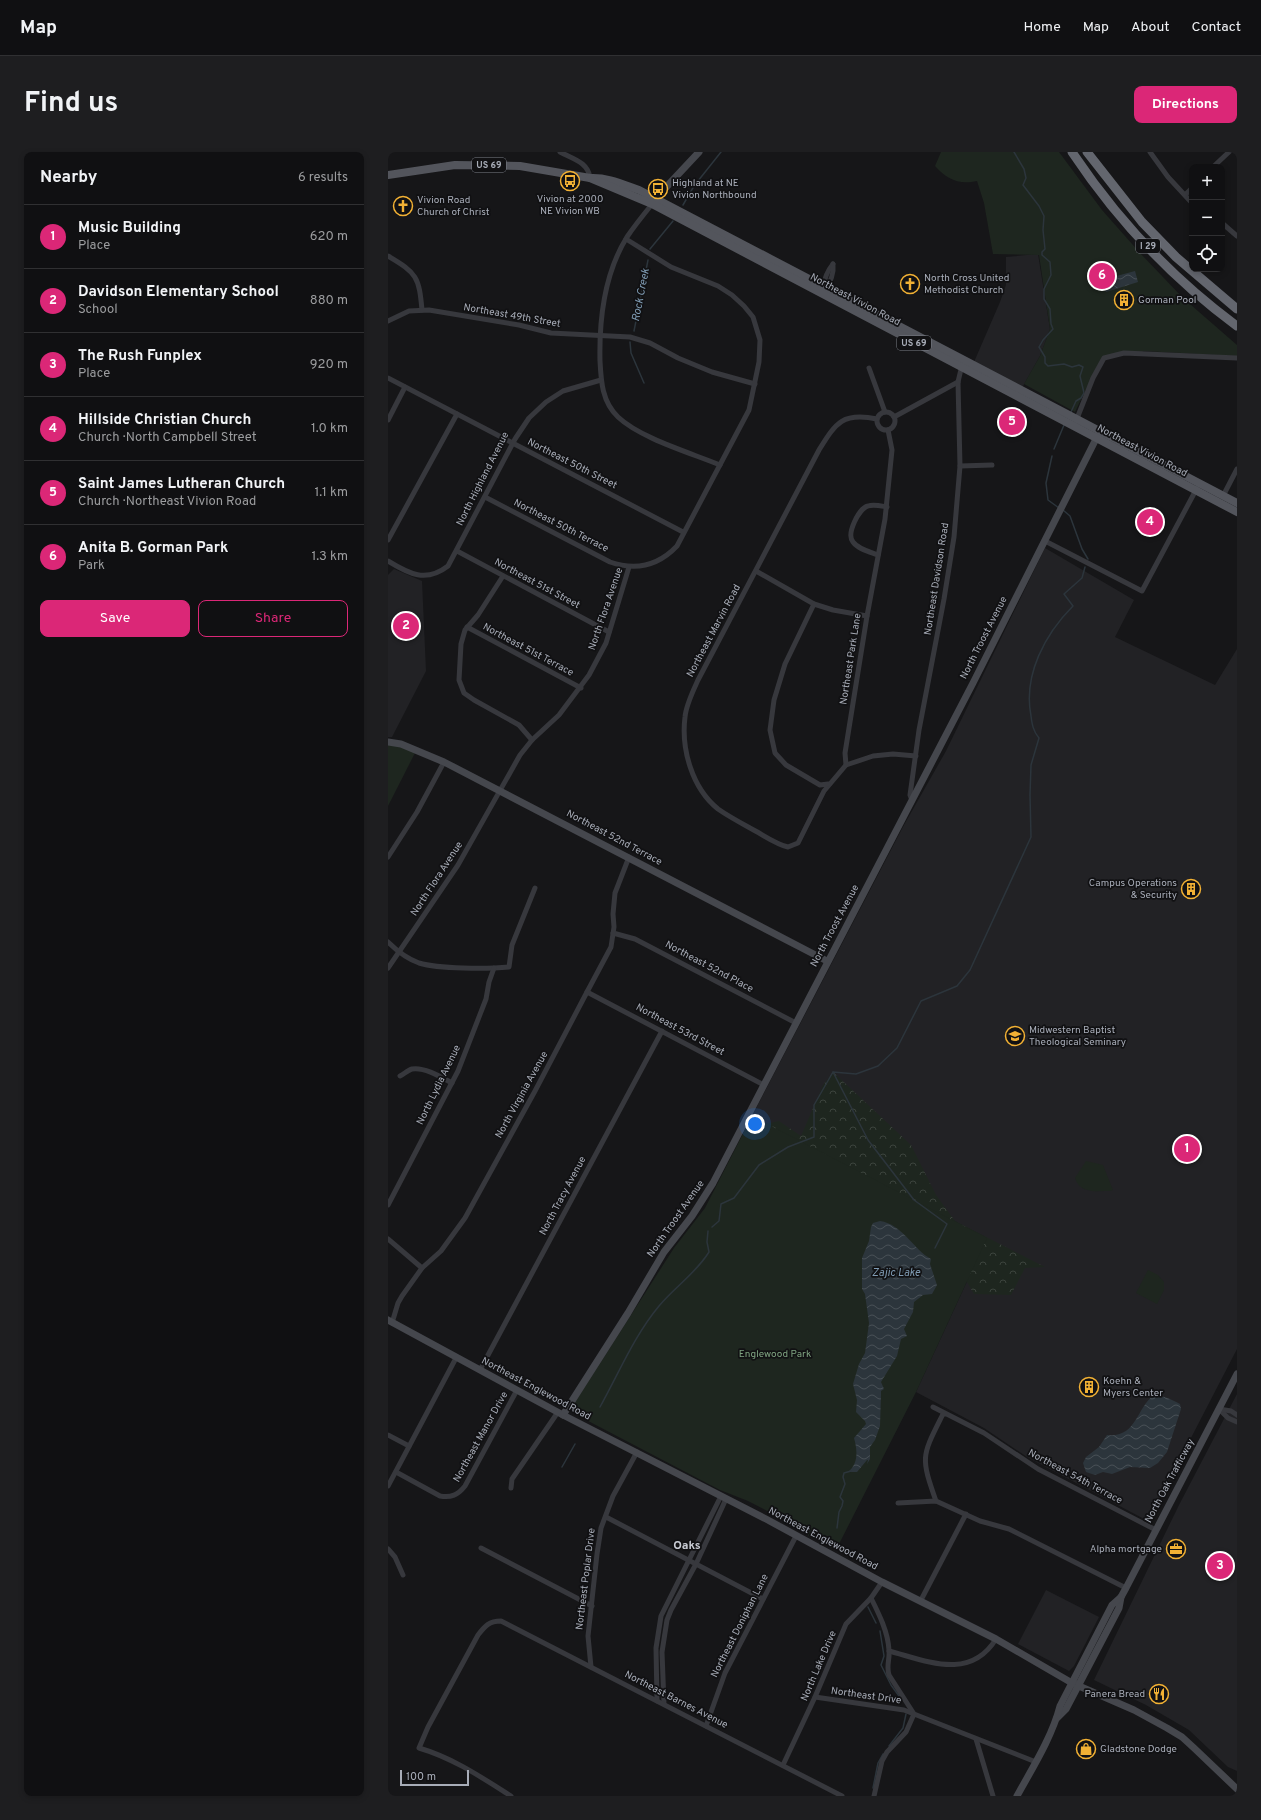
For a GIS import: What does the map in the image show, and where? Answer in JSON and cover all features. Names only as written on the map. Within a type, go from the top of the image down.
[{"type":"highway","name":"I 29","points":[[1072,152],[1109,202],[1164,265],[1217,312],[1237,326]]},
{"type":"highway","name":"I 29","points":[[1088,152],[1142,222],[1176,257],[1237,309]]},
{"type":"main road","name":"Northeast Vivion Road","points":[[388,175],[455,165],[522,166],[590,178],[654,201],[823,290],[865,308],[963,364]]},
{"type":"main road","name":"Northeast Vivion Road","points":[[823,290],[854,311],[963,364],[1098,434],[1197,487],[1237,512]]},
{"type":"main road","points":[[854,311],[865,308]]},
{"type":"main road","name":"Northeast Vivion Road","points":[[1197,487],[1223,496],[1237,503]]},
{"type":"street","points":[[560,152],[584,165],[589,171],[590,178]]},
{"type":"street","points":[[699,152],[654,201],[626,239],[608,282],[601,311],[599,335],[601,380],[607,403],[618,417],[632,428],[720,465]]},
{"type":"street","points":[[1150,152],[1189,200]]},
{"type":"street","points":[[1216,164],[1229,152]]},
{"type":"street","points":[[1185,195],[1189,191]]},
{"type":"street","points":[[1225,226],[1237,236]]},
{"type":"street","name":"North Flora Avenue","points":[[388,968],[458,865],[501,792],[512,768],[532,740],[559,715],[581,688],[606,643],[629,567],[650,564],[668,555],[677,546],[683,532],[749,410],[759,362],[760,340],[757,325],[750,312],[738,300],[718,286],[671,267],[626,239]]},
{"type":"street","points":[[388,256],[406,266],[415,276],[420,287],[422,310]]},
{"type":"street","name":"Northeast 49th Street","points":[[388,321],[403,313],[422,310],[519,325],[551,333],[620,336],[640,340],[712,372],[755,384]]},
{"type":"street","points":[[1075,423],[1093,378],[1104,358],[1124,353],[1237,358]]},
{"type":"street","name":"Northeast Davidson Road","points":[[912,800],[910,795],[919,730],[950,568],[960,466],[958,382],[963,364]]},
{"type":"street","points":[[869,368],[885,412]]},
{"type":"street","name":"Northeast 50th Street","points":[[388,378],[406,386],[683,532]]},
{"type":"street","name":"North Highland Avenue","points":[[388,560],[416,575],[429,576],[448,566],[457,552],[512,443],[529,418],[546,402],[572,387],[601,380]]},
{"type":"street","points":[[894,417],[890,412],[885,412],[880,415],[877,419],[880,427],[888,430],[892,426],[894,417],[958,382]]},
{"type":"street","points":[[388,420],[406,386]]},
{"type":"street","points":[[388,540],[457,414]]},
{"type":"street","name":"Northeast Marvin Road","points":[[832,781],[824,790],[798,843],[788,847],[776,842],[739,822],[718,808],[702,791],[692,771],[685,750],[685,716],[694,688],[819,450],[835,426],[842,421],[854,417],[877,419]]},
{"type":"street","name":"Northeast Park Lane","points":[[846,765],[845,753],[867,616],[887,507],[892,450],[888,430]]},
{"type":"street","name":"North Troost Avenue","points":[[560,1414],[628,1313],[664,1252],[692,1216],[707,1192],[912,800],[1061,510],[1098,434]]},
{"type":"street","points":[[960,466],[992,465]]},
{"type":"street","points":[[1223,496],[1237,469]]},
{"type":"street","points":[[1045,541],[1142,592],[1197,487]]},
{"type":"street","name":"Northeast 50th Terrace","points":[[485,497],[610,562],[629,567]]},
{"type":"street","points":[[878,555],[855,544],[851,539],[851,533],[859,514],[866,506],[887,507]]},
{"type":"street","name":"Northeast 51st Street","points":[[457,552],[609,632]]},
{"type":"street","points":[[756,571],[814,604],[833,610],[867,616]]},
{"type":"street","points":[[503,576],[478,615],[467,627],[461,644],[459,680],[464,693],[519,725],[532,740]]},
{"type":"street","points":[[814,604],[785,664],[774,700],[770,730],[775,753],[786,765],[820,785],[827,785],[846,765],[873,756],[893,754],[916,756]]},
{"type":"street","name":"Northeast 51st Terrace","points":[[467,627],[581,688]]},
{"type":"street","name":"Northeast 52nd Terrace","points":[[388,742],[401,744],[444,762],[827,961]]},
{"type":"street","points":[[388,857],[417,812],[444,762]]},
{"type":"street","name":"North Virginia Avenue","points":[[390,1321],[398,1304],[422,1268],[440,1252],[465,1218],[535,1091],[611,947],[615,893],[628,857]]},
{"type":"street","points":[[388,942],[410,959],[426,965],[494,968],[509,967],[512,945],[535,888]]},
{"type":"street","name":"Northeast 52nd Place","points":[[613,933],[635,939],[796,1023]]},
{"type":"street","name":"North Lydia Avenue","points":[[388,1205],[452,1083],[478,1022],[494,968]]},
{"type":"street","name":"Northeast 53rd Street","points":[[587,992],[764,1085]]},
{"type":"street","name":"North Tracy Avenue","points":[[480,1370],[662,1031]]},
{"type":"street","points":[[400,1076],[412,1069],[434,1074],[452,1083]]},
{"type":"street","points":[[388,1239],[422,1268]]},
{"type":"street","name":"Northeast Englewood Road","points":[[390,1321],[560,1414],[724,1497],[882,1582],[921,1600],[996,1639],[1075,1684],[1134,1710],[1182,1737],[1237,1789]]},
{"type":"street","points":[[388,1486],[456,1358]]},
{"type":"street","name":"North Oak Trafficway","points":[[1017,1796],[1036,1762],[1057,1718],[1066,1709],[1075,1684],[1119,1608],[1121,1597],[1237,1374]]},
{"type":"street","name":"Northeast Manor Drive","points":[[396,1472],[440,1496],[451,1496],[457,1494],[465,1486],[517,1390]]},
{"type":"street","name":"Northeast 54th Terrace","points":[[933,1407],[945,1414],[969,1424],[1038,1469],[1156,1530]]},
{"type":"street","points":[[1219,1409],[1231,1411],[1237,1415]]},
{"type":"street","points":[[1219,1409],[1228,1418],[1237,1422]]},
{"type":"street","points":[[511,1488],[512,1479],[560,1414]]},
{"type":"street","points":[[936,1501],[925,1469],[925,1455],[928,1444],[943,1414],[945,1414]]},
{"type":"street","points":[[388,1434],[409,1446]]},
{"type":"street","name":"Northeast Poplar Drive","points":[[591,1667],[588,1636],[601,1528],[614,1496],[637,1452]]},
{"type":"street","points":[[657,1700],[656,1648],[658,1627],[664,1606],[724,1497]]},
{"type":"street","points":[[664,1704],[662,1652],[664,1631],[671,1610],[696,1564],[724,1497]]},
{"type":"street","points":[[898,1503],[936,1501],[980,1521],[1009,1529],[1126,1588]]},
{"type":"street","points":[[921,1600],[966,1514]]},
{"type":"street","points":[[606,1517],[763,1599]]},
{"type":"street","name":"Northeast Doniphan Lane","points":[[706,1726],[725,1673],[796,1536]]},
{"type":"street","points":[[481,1548],[592,1606]]},
{"type":"street","points":[[388,1549],[395,1557],[403,1575]]},
{"type":"street","name":"North Lake Drive","points":[[783,1765],[815,1697],[846,1624],[871,1598],[882,1582]]},
{"type":"street","points":[[871,1598],[884,1628],[889,1651],[887,1670],[914,1714],[906,1732],[887,1752],[882,1761],[874,1796]]},
{"type":"street","name":"Northeast Barnes Avenue","points":[[511,1796],[460,1764],[446,1757],[418,1748],[478,1635],[490,1622],[501,1621],[842,1796]]},
{"type":"street","points":[[889,1651],[938,1664],[953,1665],[978,1658],[987,1651],[996,1639]]},
{"type":"street","name":"Northeast Drive","points":[[815,1697],[904,1710],[1036,1762]]},
{"type":"street","points":[[976,1739],[993,1796]]},
{"type":"shaded area","points":[[1038,254],[1050,329],[1040,356],[1022,388],[974,362],[1006,285],[1006,257]]},
{"type":"shaded area","name":"Midwestern Baptist Theological Seminary","points":[[1045,548],[1134,600],[1115,637],[1215,685],[1237,649],[1237,1349],[1148,1521],[1027,1457],[984,1428],[916,1392],[987,1238],[752,1116],[904,825],[946,751]]},
{"type":"shaded area","points":[[394,569],[422,581],[426,671],[392,737],[388,737],[388,575]]},
{"type":"shaded area","points":[[1237,1394],[1237,1771],[1228,1767],[1189,1730],[1146,1705],[1094,1680],[1179,1505]]},
{"type":"shaded area","points":[[1046,1590],[1099,1617],[1074,1666],[1069,1671],[1018,1644]]},
{"type":"green space","points":[[941,152],[1059,152],[1102,210],[1140,253],[1183,298],[1237,345],[1237,356],[1143,351],[1142,354],[1124,353],[1104,358],[1075,412],[1024,384],[1040,356],[1050,329],[1039,255],[993,254],[984,203],[977,181],[964,182],[953,180],[944,174],[935,166]]},
{"type":"green space","points":[[388,742],[416,751],[388,806]]},
{"type":"green space","points":[[833,1072],[911,1145],[936,1195],[955,1221],[1045,1267],[1025,1268],[1011,1295],[974,1294],[948,1250],[761,1125],[779,1121],[801,1136],[823,1085]]},
{"type":"green space","name":"Englewood Park","points":[[752,1116],[987,1238],[916,1392],[836,1550],[809,1536],[792,1524],[748,1501],[720,1490],[571,1412],[572,1407],[674,1248],[705,1208]]},
{"type":"green space","points":[[1086,1161],[1103,1165],[1113,1190],[1094,1191],[1085,1189],[1077,1183],[1075,1178]]},
{"type":"green space","points":[[1148,1270],[1158,1275],[1164,1282],[1164,1290],[1157,1304],[1136,1293]]},
{"type":"water","points":[[1135,271],[1138,282],[1106,292],[1102,280]]},
{"type":"water","name":"Zajic Lake","points":[[880,1221],[895,1227],[919,1250],[931,1259],[930,1264],[937,1285],[932,1294],[923,1295],[914,1302],[913,1312],[904,1329],[907,1336],[901,1339],[897,1356],[881,1382],[884,1389],[881,1391],[880,1426],[875,1440],[870,1447],[870,1459],[867,1464],[867,1460],[857,1472],[850,1472],[849,1471],[856,1460],[856,1446],[854,1438],[866,1424],[856,1412],[857,1400],[853,1384],[859,1364],[865,1353],[869,1323],[865,1294],[862,1289],[862,1258],[869,1241],[871,1227],[873,1223]]},
{"type":"water","points":[[1154,1395],[1177,1402],[1180,1404],[1181,1409],[1167,1452],[1158,1463],[1150,1468],[1130,1467],[1112,1474],[1103,1472],[1095,1475],[1086,1472],[1083,1463],[1086,1457],[1099,1447],[1107,1435],[1117,1435],[1130,1427],[1143,1407]]},
{"type":"waterway","name":"Rock Creek","points":[[683,205],[694,186],[721,152]]},
{"type":"waterway","points":[[1014,152],[1024,169],[1026,178],[1023,185],[1039,206],[1044,216],[1043,230],[1045,249],[1042,252],[1042,255],[1050,262],[1051,275],[1044,289],[1044,299],[1050,309],[1051,324],[1053,329],[1039,347],[1045,357],[1045,363],[1048,366],[1064,364],[1072,367],[1079,365],[1083,367],[1080,376],[1084,393],[1081,398],[1076,401],[1071,412]]},
{"type":"waterway","name":"Rock Creek","points":[[650,249],[673,221]]},
{"type":"waterway","name":"Rock Creek","points":[[634,331],[648,260]]},
{"type":"waterway","name":"Rock Creek","points":[[630,342],[631,353],[644,383]]},
{"type":"waterway","points":[[1054,449],[1064,425]]},
{"type":"waterway","points":[[1052,456],[1046,483],[1048,500],[1059,508]]},
{"type":"waterway","points":[[1063,510],[1070,516],[1082,549],[1088,559]]},
{"type":"waterway","points":[[712,1227],[719,1221],[721,1204],[734,1198],[759,1165],[788,1147],[814,1137],[814,1105],[833,1072],[856,1074],[878,1066],[897,1048],[921,1001],[957,986],[970,970],[1031,837],[1031,765],[1039,738],[1034,730],[1032,722],[1029,701],[1030,685],[1038,656],[1045,642],[1073,606],[1064,594],[1082,578],[1085,567]]},
{"type":"waterway","points":[[833,1072],[868,1140],[914,1200],[947,1224],[935,1248]]},
{"type":"waterway","points":[[600,1407],[634,1342],[650,1318],[665,1299],[698,1267],[709,1252],[707,1242],[708,1231]]},
{"type":"waterway","points":[[562,1467],[575,1444]]},
{"type":"waterway","points":[[837,1528],[839,1512],[843,1501],[840,1497],[845,1484],[843,1477],[844,1473],[851,1471]]},
{"type":"waterway","points":[[868,1607],[876,1623]]},
{"type":"waterway","points":[[880,1631],[884,1656],[881,1665],[891,1685],[899,1696]]},
{"type":"waterway","points":[[889,1746],[903,1728],[906,1714]]},
{"type":"waterway","points":[[873,1788],[878,1763],[883,1754]]},
{"type":"place","name":"Vivion at 2000 NE Vivion WB","points":[[570,181]]},
{"type":"place","name":"Highland at NE Vivion Northbound","points":[[658,189]]},
{"type":"place","name":"Vivion Road Church of Christ","points":[[403,206]]},
{"type":"place","name":"Anita B. Gorman Park","points":[[1102,276]]},
{"type":"place","name":"North Cross United Methodist Church","points":[[910,284]]},
{"type":"place","name":"Gorman Pool","points":[[1124,300]]},
{"type":"place","name":"Saint James Lutheran Church","points":[[1012,422]]},
{"type":"place","name":"Hillside Christian Church","points":[[1150,522]]},
{"type":"place","name":"Davidson Elementary School","points":[[406,626]]},
{"type":"place","name":"Campus Operations & Security","points":[[1191,889]]},
{"type":"place","name":"Midwestern Baptist Theological Seminary","points":[[1015,1036]]},
{"type":"place","name":"Music Building","points":[[1187,1149]]},
{"type":"place","name":"Koehn & Myers Center","points":[[1089,1387]]},
{"type":"place","name":"Alpha mortgage","points":[[1176,1549]]},
{"type":"place","name":"The Rush Funplex","points":[[1220,1566]]},
{"type":"place","name":"Panera Bread","points":[[1159,1694]]},
{"type":"place","name":"Gladstone Dodge","points":[[1086,1749]]},
{"type":"district","name":"Oaks","points":[[687,1546]]}]
